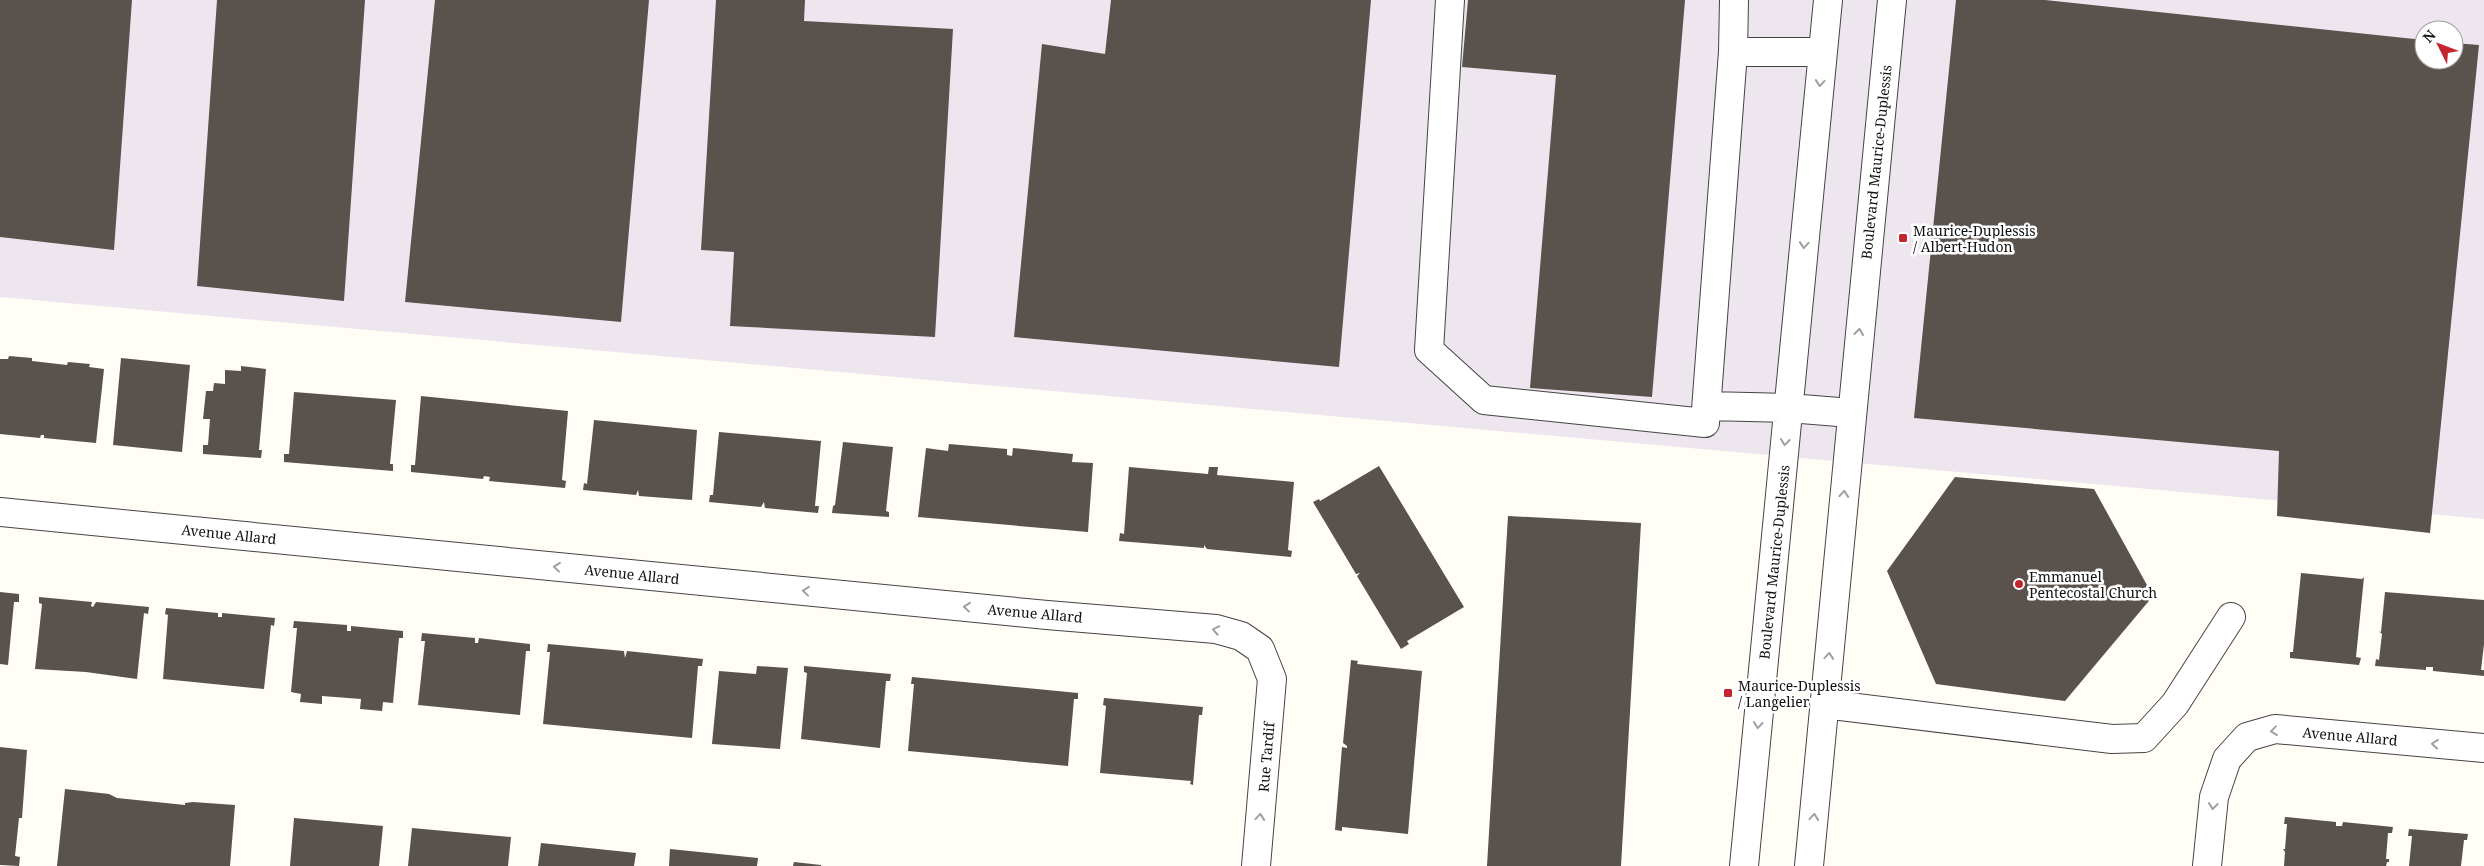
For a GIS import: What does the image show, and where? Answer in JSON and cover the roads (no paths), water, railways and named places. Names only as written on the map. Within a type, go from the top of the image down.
[{"type":"street","points":[[1450,0],[1429,350],[1484,400],[1705,423],[1733,52],[1734,0]]},
{"type":"street","name":"Boulevard Maurice-Duplessis","points":[[1744,866],[1828,0]]},
{"type":"street","name":"Boulevard Maurice-Duplessis","points":[[1809,866],[1892,0]]},
{"type":"street","points":[[1733,52],[1822,52]]},
{"type":"street","points":[[1707,406],[1789,408],[1851,413]]},
{"type":"street","name":"Avenue Allard","points":[[0,512],[1027,613],[1216,629],[1241,636],[1260,649]]},
{"type":"street","points":[[1824,704],[2112,739],[2144,738],[2175,704],[2231,617]]},
{"type":"street","name":"Rue Tardif","points":[[1256,866],[1272,679],[1260,649]]},
{"type":"street","name":"Avenue Allard","points":[[2208,866],[2214,797],[2227,759],[2248,737],[2275,729],[2484,748]]},
{"type":"place","name":"Maurice-Duplessis / Albert-Hudon","points":[[1903,238]]},
{"type":"place","name":"Emmanuel Pentecostal Church","points":[[2019,584]]},
{"type":"place","name":"Maurice-Duplessis / Langelier","points":[[1728,693]]}]
